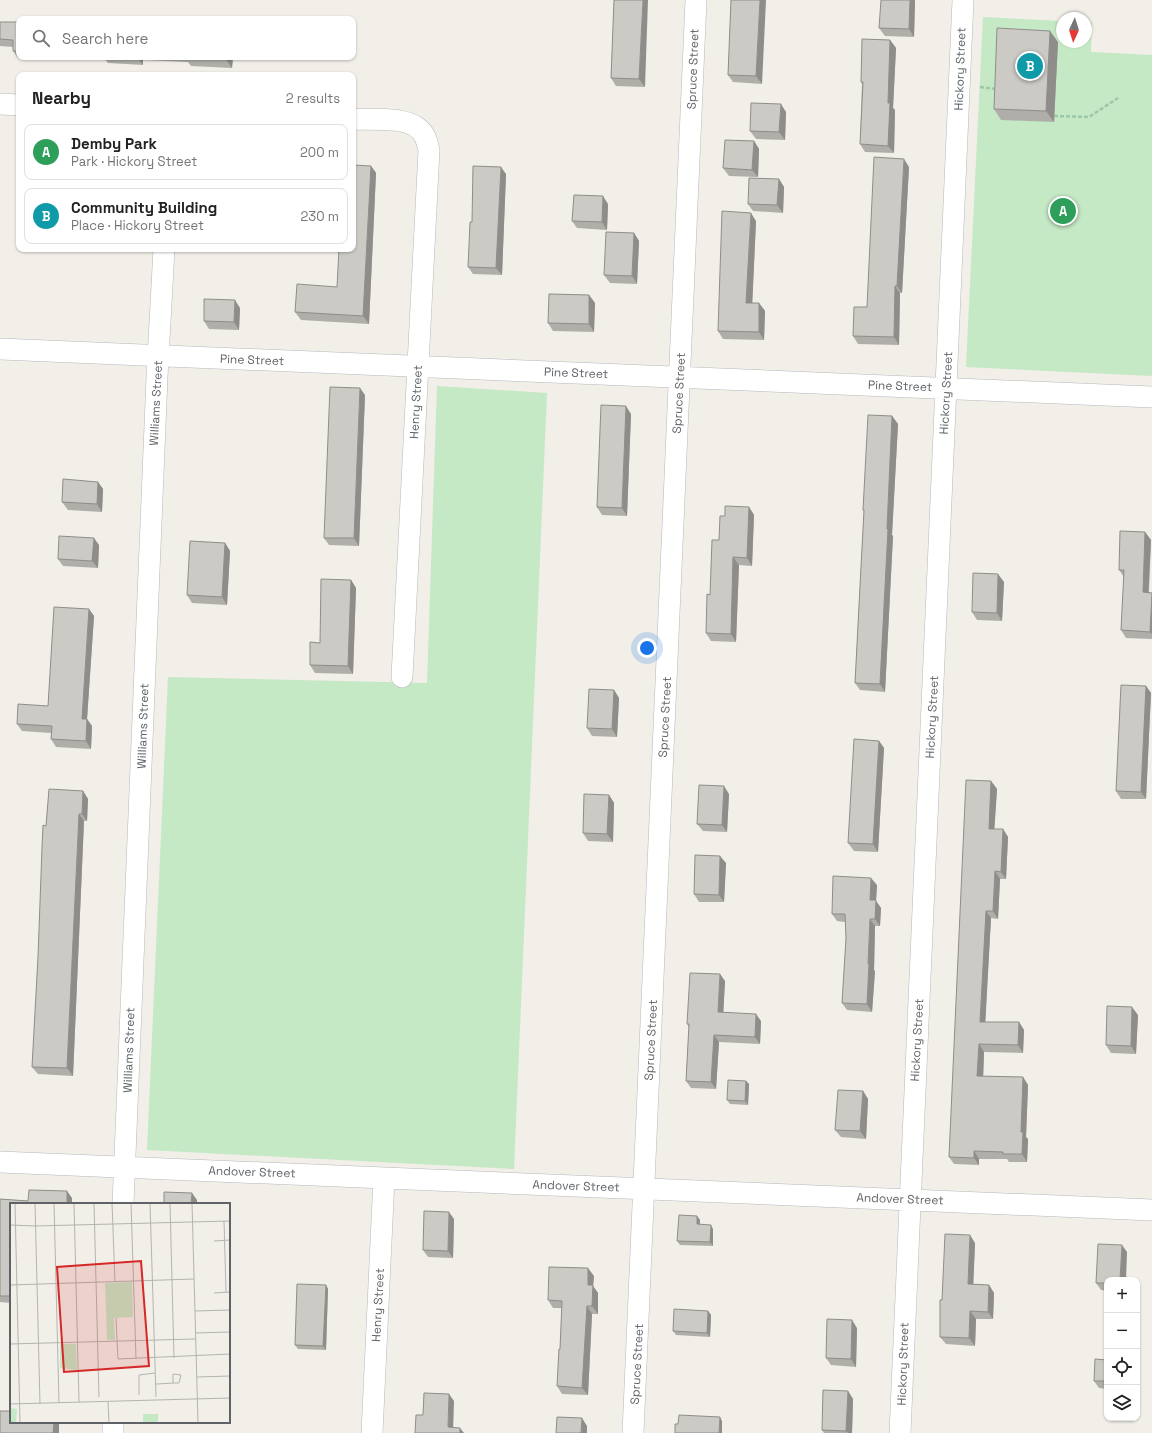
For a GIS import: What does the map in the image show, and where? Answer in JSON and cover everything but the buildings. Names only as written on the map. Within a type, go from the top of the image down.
[{"type":"street","name":"Spruce Street","points":[[634,1433],[696,0]]},
{"type":"street","name":"Hickory Street","points":[[900,1433],[963,0]]},
{"type":"street","points":[[0,104],[16,105]]},
{"type":"street","name":"Henry Street","points":[[356,119],[402,121],[412,124],[420,130],[426,138],[429,150],[402,677]]},
{"type":"street","name":"Williams Street","points":[[123,1203],[158,356],[164,252]]},
{"type":"street","name":"Pine Street","points":[[0,349],[1152,397]]},
{"type":"street","name":"Andover Street","points":[[0,1162],[1152,1210]]},
{"type":"street","name":"Henry Street","points":[[372,1433],[384,1178]]},
{"type":"street","points":[[113,1433],[114,1423]]},
{"type":"path","points":[[1054,116],[1089,117],[1118,98]]},
{"type":"green space","points":[[983,17],[1056,21],[1056,48],[1091,48],[1091,52],[1152,55],[1152,376],[966,367]]},
{"type":"green space","points":[[437,386],[547,393],[514,1169],[147,1150],[168,677],[427,683]]},
{"type":"place","name":"Community Building","points":[[1030,66]]},
{"type":"place","name":"Demby Park","points":[[1063,211]]}]
